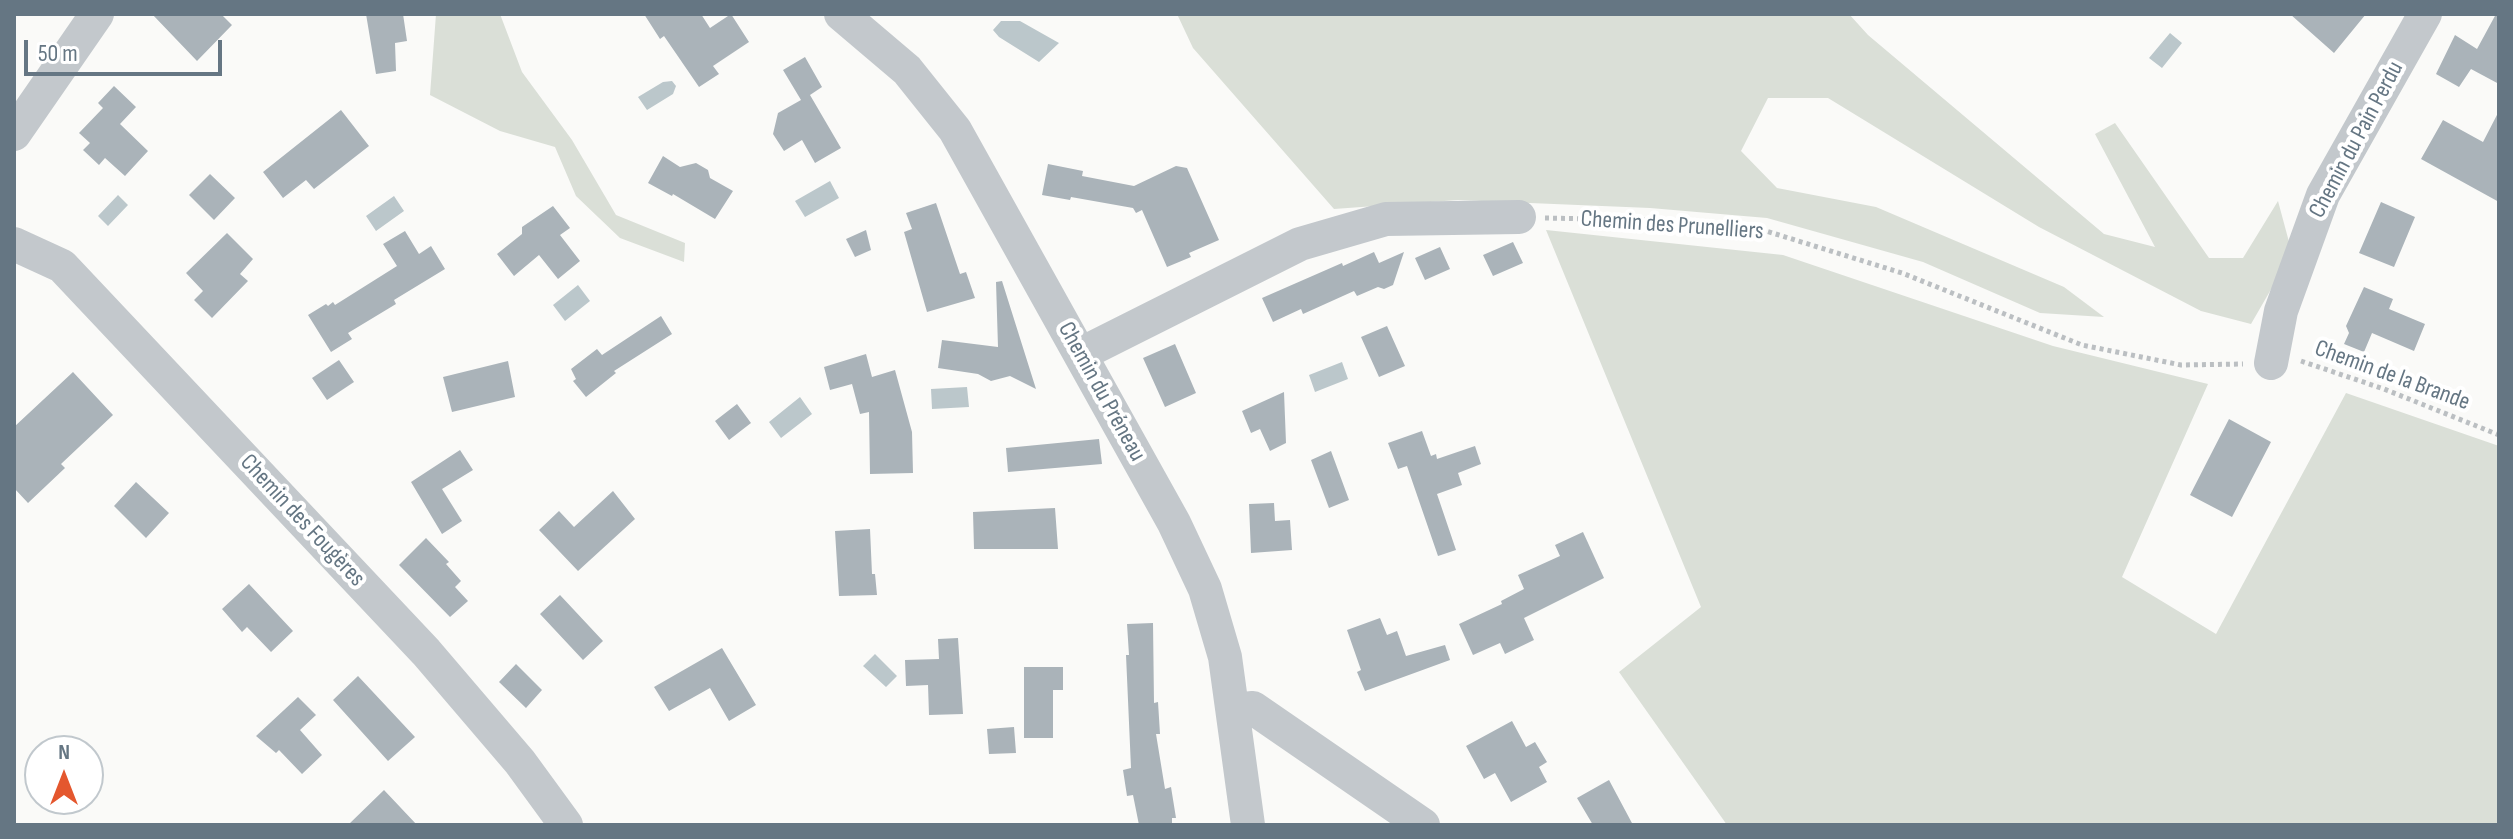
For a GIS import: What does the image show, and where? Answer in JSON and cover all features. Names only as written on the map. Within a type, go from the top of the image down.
[{"type":"street","points":[[14,134],[97,14]]},
{"type":"street","name":"Chemin du Préneau","points":[[841,14],[907,70],[955,130],[1174,523],[1205,589],[1225,657],[1248,825]]},
{"type":"street","name":"Chemin du Pain Perdu","points":[[2271,363],[2281,311],[2323,195],[2425,14]]},
{"type":"street","points":[[1081,354],[1300,244],[1386,219],[1519,217]]},
{"type":"street","name":"Chemin des Fougères","points":[[14,244],[62,266],[426,652],[520,762],[566,825]]},
{"type":"street","points":[[1234,710],[1253,708],[1423,825]]},
{"type":"path","name":"Chemin des Prunelliers","points":[[1519,217],[1753,227],[1902,273],[2082,345],[2181,365],[2271,363]]},
{"type":"path","name":"Chemin de la Brande","points":[[2271,363],[2301,361],[2384,389],[2499,435]]},
{"type":"shaded area","points":[[436,14],[500,14],[522,72],[572,140],[616,215],[685,243],[684,262],[620,238],[576,196],[555,147],[500,131],[430,95]]},
{"type":"shaded area","points":[[1177,14],[1849,14],[1868,35],[2104,234],[2155,247],[2095,134],[2115,123],[2209,258],[2243,258],[2278,201],[2292,253],[2251,324],[2201,311],[2039,227],[1828,98],[1768,98],[1741,151],[1777,188],[1876,207],[2064,287],[2104,317],[2040,313],[1923,262],[1767,218],[1650,208],[1458,200],[1334,209],[1193,48]]},
{"type":"shaded area","points":[[1001,21],[1020,21],[1059,43],[1039,62],[999,37],[993,30]]},
{"type":"shaded area","points":[[2170,33],[2182,43],[2162,68],[2149,58]]},
{"type":"shaded area","points":[[672,81],[676,86],[673,94],[647,110],[638,97],[663,82]]},
{"type":"shaded area","points":[[830,181],[839,198],[805,217],[795,201]]},
{"type":"shaded area","points":[[118,195],[128,205],[108,226],[98,216]]},
{"type":"shaded area","points":[[394,196],[404,211],[376,231],[366,216]]},
{"type":"shaded area","points":[[1546,230],[1783,255],[2053,346],[2208,384],[2122,577],[2216,634],[2346,393],[2499,446],[2499,825],[1727,825],[1619,672],[1701,607]]},
{"type":"shaded area","points":[[578,285],[590,301],[565,321],[553,305]]},
{"type":"shaded area","points":[[1342,362],[1348,379],[1315,392],[1309,375]]},
{"type":"shaded area","points":[[967,387],[969,407],[932,409],[931,389]]},
{"type":"shaded area","points":[[800,397],[812,414],[781,438],[769,422]]},
{"type":"shaded area","points":[[875,654],[897,676],[886,687],[863,666]]},
{"type":"building","points":[[152,14],[221,14],[232,25],[197,61]]},
{"type":"building","points":[[366,14],[403,14],[407,41],[395,43],[396,71],[376,74]]},
{"type":"building","points":[[644,14],[701,14],[710,28],[731,14],[749,42],[713,66],[719,74],[699,87],[664,36],[660,39]]},
{"type":"building","points":[[2290,14],[2366,14],[2334,53]]},
{"type":"building","points":[[2496,14],[2499,14],[2499,84],[2471,69],[2459,87],[2436,74],[2455,35],[2477,49]]},
{"type":"building","points":[[805,57],[822,87],[810,95],[841,148],[815,163],[802,140],[784,151],[773,134],[778,113],[801,100],[783,70]]},
{"type":"building","points":[[114,86],[136,107],[120,124],[148,151],[125,176],[105,158],[99,165],[83,150],[90,143],[79,133],[103,108],[98,103]]},
{"type":"building","points":[[341,110],[369,146],[314,189],[306,180],[283,198],[263,172]]},
{"type":"building","points":[[2499,111],[2499,202],[2421,159],[2443,120],[2483,142]]},
{"type":"building","points":[[663,156],[680,167],[696,163],[708,170],[710,178],[733,191],[715,219],[648,183]]},
{"type":"building","points":[[1048,164],[1083,171],[1082,176],[1134,186],[1176,166],[1187,168],[1219,240],[1167,267],[1142,210],[1136,213],[1133,208],[1042,195]]},
{"type":"building","points":[[210,174],[235,198],[214,220],[189,195]]},
{"type":"building","points":[[2381,202],[2415,217],[2394,267],[2359,253]]},
{"type":"building","points":[[936,203],[960,274],[966,272],[975,298],[927,312],[904,232],[912,229],[906,213]]},
{"type":"building","points":[[553,206],[570,228],[560,235],[580,261],[558,279],[539,255],[514,276],[497,254],[522,234],[522,227]]},
{"type":"building","points":[[866,230],[871,250],[855,257],[846,239]]},
{"type":"building","points":[[405,231],[419,254],[431,246],[445,269],[348,333],[352,339],[331,352],[308,315],[326,304],[328,306],[333,302],[335,305],[397,266],[383,244]]},
{"type":"building","points":[[227,233],[253,259],[240,274],[248,281],[212,318],[194,300],[203,291],[186,273]]},
{"type":"building","points":[[1513,242],[1523,263],[1493,276],[1483,255]]},
{"type":"building","points":[[1440,247],[1450,269],[1425,280],[1415,258]]},
{"type":"building","points":[[1374,252],[1379,263],[1404,252],[1393,285],[1384,289],[1378,287],[1357,296],[1354,291],[1303,314],[1301,309],[1273,322],[1262,298]]},
{"type":"building","points":[[1002,281],[1036,389],[1010,376],[991,381],[978,374],[938,368],[942,340],[998,347],[996,282]]},
{"type":"building","points":[[2364,287],[2393,299],[2389,309],[2425,324],[2414,351],[2372,333],[2364,352],[2344,344],[2349,333],[2346,326]]},
{"type":"building","points":[[661,316],[672,334],[614,371],[616,373],[586,397],[573,381],[576,379],[571,369],[597,349],[602,355]]},
{"type":"building","points":[[1387,326],[1405,366],[1379,377],[1361,337]]},
{"type":"building","points":[[1175,344],[1196,393],[1165,407],[1143,358]]},
{"type":"building","points":[[866,354],[872,377],[895,370],[912,432],[913,473],[870,474],[869,412],[860,414],[852,384],[830,390],[824,367]]},
{"type":"building","points":[[339,360],[354,382],[327,400],[312,378]]},
{"type":"building","points":[[508,361],[515,397],[452,412],[443,377]]},
{"type":"building","points":[[73,372],[113,415],[61,464],[65,468],[28,503],[14,488],[14,427]]},
{"type":"building","points":[[1284,392],[1286,443],[1270,451],[1260,429],[1251,433],[1242,411]]},
{"type":"building","points":[[737,404],[751,423],[729,440],[715,421]]},
{"type":"building","points":[[2229,419],[2271,442],[2232,517],[2190,495]]},
{"type":"building","points":[[1422,431],[1431,456],[1436,454],[1437,459],[1475,446],[1481,464],[1458,473],[1462,485],[1437,494],[1456,550],[1438,556],[1407,466],[1398,469],[1388,443]]},
{"type":"building","points":[[1099,439],[1102,464],[1008,472],[1006,448]]},
{"type":"building","points":[[460,450],[473,470],[442,489],[462,521],[442,534],[411,482]]},
{"type":"building","points":[[1331,451],[1349,500],[1329,508],[1311,460]]},
{"type":"building","points":[[136,482],[169,513],[146,538],[114,506]]},
{"type":"building","points":[[613,491],[635,519],[578,571],[539,530],[559,511],[574,527]]},
{"type":"building","points":[[1274,503],[1275,521],[1290,520],[1292,550],[1251,553],[1249,504]]},
{"type":"building","points":[[1055,508],[1058,549],[974,549],[973,512]]},
{"type":"building","points":[[870,529],[872,574],[875,574],[877,595],[839,596],[835,531]]},
{"type":"building","points":[[1583,532],[1604,578],[1524,618],[1534,640],[1505,654],[1500,643],[1473,655],[1459,624],[1502,604],[1501,601],[1524,589],[1518,575],[1560,556],[1555,545]]},
{"type":"building","points":[[426,538],[449,562],[446,564],[461,581],[455,587],[468,601],[450,617],[399,565]]},
{"type":"building","points":[[249,584],[293,631],[271,652],[247,627],[242,632],[222,609]]},
{"type":"building","points":[[560,595],[603,641],[583,660],[540,614]]},
{"type":"building","points":[[1380,618],[1387,635],[1397,631],[1406,656],[1445,645],[1450,660],[1365,691],[1347,630]]},
{"type":"building","points":[[1153,623],[1154,703],[1158,702],[1160,734],[1156,734],[1165,789],[1171,787],[1176,818],[1172,818],[1172,825],[1139,825],[1133,795],[1127,796],[1123,770],[1131,768],[1127,624]]},
{"type":"building","points":[[958,638],[963,714],[929,715],[928,685],[906,686],[905,660],[939,659],[938,639]]},
{"type":"building","points":[[722,648],[756,705],[729,721],[710,688],[669,711],[654,687]]},
{"type":"building","points":[[516,664],[542,690],[526,708],[499,682]]},
{"type":"building","points":[[1024,667],[1063,667],[1063,690],[1053,690],[1053,738],[1024,738]]},
{"type":"building","points":[[358,676],[415,737],[388,761],[333,700]]},
{"type":"building","points":[[298,697],[316,715],[300,730],[322,755],[302,774],[279,750],[276,753],[256,736]]},
{"type":"building","points":[[1512,721],[1526,747],[1535,742],[1547,762],[1539,767],[1547,782],[1511,802],[1495,773],[1484,779],[1466,746]]},
{"type":"building","points":[[1014,727],[1016,753],[989,754],[987,729]]},
{"type":"building","points":[[1609,780],[1633,825],[1593,825],[1577,798]]},
{"type":"building","points":[[384,790],[417,825],[348,825]]}]
